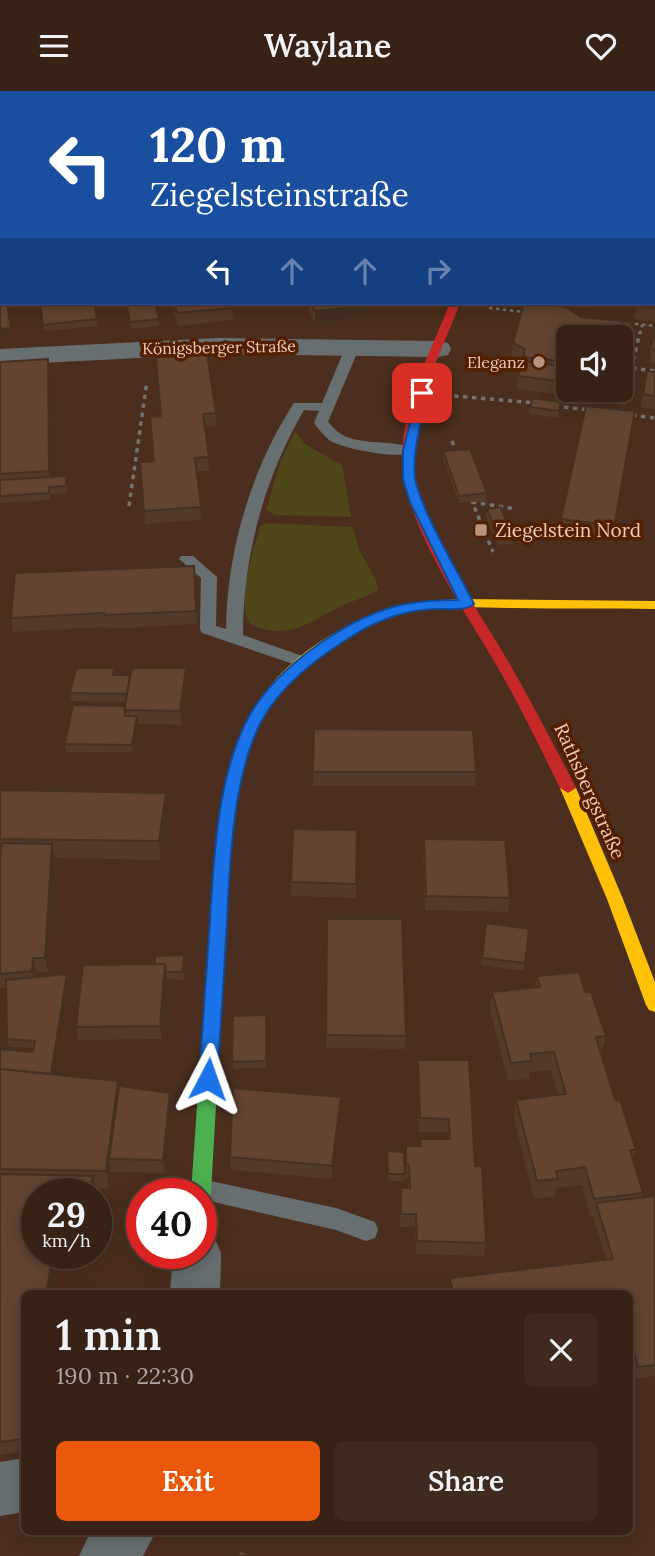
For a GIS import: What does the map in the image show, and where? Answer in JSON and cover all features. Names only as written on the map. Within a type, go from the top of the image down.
[{"type":"street","name":"Rathsbergstraße","points":[[455,305],[422,393],[409,451],[409,479],[416,502],[467,604],[510,675],[562,778],[612,891],[655,1005]]},
{"type":"street","name":"Königsberger Straße","points":[[0,357],[116,349],[353,346],[438,349]]},
{"type":"street","points":[[202,1178],[222,860],[234,781],[254,722],[270,698],[305,663],[346,633],[370,620],[401,609],[467,604],[655,605]]},
{"type":"street","points":[[195,1290],[196,1269]]},
{"type":"street","points":[[0,1489],[21,1486]]},
{"type":"street","points":[[107,1556],[125,1535]]},
{"type":"lane","points":[[353,346],[321,423],[336,438],[370,448],[409,451]]},
{"type":"lane","points":[[234,638],[233,610],[238,576],[265,474],[280,435],[299,406],[328,407]]},
{"type":"lane","points":[[187,559],[209,577],[208,629],[305,663]]},
{"type":"lane","points":[[217,1194],[336,1219],[366,1230]]},
{"type":"path","points":[[464,305],[526,312]]},
{"type":"path","points":[[616,322],[655,326]]},
{"type":"path","points":[[633,364],[642,325]]},
{"type":"path","points":[[130,506],[151,349]]},
{"type":"path","points":[[633,368],[655,371]]},
{"type":"path","points":[[422,393],[504,399],[595,411]]},
{"type":"path","points":[[621,414],[624,402]]},
{"type":"path","points":[[608,412],[655,418]]},
{"type":"path","points":[[452,442],[460,461]]},
{"type":"path","points":[[468,491],[493,552]]},
{"type":"path","points":[[472,502],[516,509]]},
{"type":"shaded area","points":[[295,431],[305,444],[342,465],[351,517],[275,515],[266,510],[281,460]]},
{"type":"shaded area","points":[[267,523],[353,527],[359,550],[376,580],[378,590],[296,628],[275,631],[253,625],[248,619],[245,606],[246,583],[260,526]]},
{"type":"building","points":[[0,305],[7,305],[11,328],[0,329]]},
{"type":"building","points":[[40,305],[94,305],[97,319],[43,325]]},
{"type":"building","points":[[126,305],[156,305],[159,319],[130,322]]},
{"type":"building","points":[[175,305],[231,305],[232,308],[177,313]]},
{"type":"building","points":[[312,305],[364,306],[315,311]]},
{"type":"building","points":[[523,305],[565,307],[581,317],[622,321],[621,325],[556,325],[556,361],[523,357],[525,349],[513,343]]},
{"type":"building","points":[[655,305],[655,308],[636,306]]},
{"type":"building","points":[[622,321],[631,322],[630,325],[621,325]]},
{"type":"building","points":[[655,328],[655,350],[651,349]]},
{"type":"building","points":[[207,354],[216,413],[203,414],[209,457],[195,458],[201,507],[144,511],[140,462],[154,461],[150,417],[161,416],[156,357]]},
{"type":"building","points":[[48,359],[49,471],[0,474],[0,362]]},
{"type":"building","points":[[522,361],[556,365],[556,381],[518,376]]},
{"type":"building","points":[[647,371],[655,372],[655,396],[643,394]]},
{"type":"building","points":[[533,398],[561,402],[559,411],[530,407]]},
{"type":"building","points":[[586,406],[635,411],[614,526],[561,519]]},
{"type":"building","points":[[470,449],[487,493],[459,496],[443,451]]},
{"type":"building","points":[[66,476],[66,486],[49,487],[49,493],[0,496],[0,480]]},
{"type":"building","points":[[501,507],[512,537],[499,538],[487,509]]},
{"type":"building","points":[[194,566],[196,611],[11,618],[15,573]]},
{"type":"building","points":[[76,668],[114,668],[113,675],[130,675],[127,694],[70,693]]},
{"type":"building","points":[[132,668],[186,668],[180,711],[124,710]]},
{"type":"building","points":[[73,705],[125,706],[125,716],[137,716],[132,745],[65,744]]},
{"type":"building","points":[[314,729],[473,730],[476,772],[313,772]]},
{"type":"building","points":[[0,790],[166,793],[159,841],[0,839]]},
{"type":"building","points":[[293,829],[357,830],[356,884],[291,882]]},
{"type":"building","points":[[424,839],[505,840],[510,898],[426,896]]},
{"type":"building","points":[[2,843],[52,844],[45,958],[33,958],[32,971],[0,974]]},
{"type":"building","points":[[327,919],[402,919],[406,1036],[326,1035]]},
{"type":"building","points":[[486,923],[529,929],[525,963],[482,958]]},
{"type":"building","points":[[184,955],[183,972],[166,972],[165,964],[155,965],[155,956]]},
{"type":"building","points":[[165,964],[160,1026],[76,1027],[83,965]]},
{"type":"building","points":[[579,972],[585,992],[591,992],[606,1036],[596,1037],[615,1100],[620,1100],[636,1150],[630,1150],[643,1193],[594,1199],[585,1167],[556,1171],[558,1179],[537,1181],[516,1100],[566,1094],[554,1052],[530,1054],[532,1061],[511,1063],[492,992],[540,987],[537,976]]},
{"type":"building","points":[[67,974],[51,1074],[0,1069],[0,1049],[33,1052],[35,1041],[7,1039],[6,980]]},
{"type":"building","points":[[266,1015],[266,1061],[232,1062],[233,1016]]},
{"type":"building","points":[[418,1060],[469,1060],[475,1166],[482,1166],[486,1243],[417,1241],[416,1214],[401,1214],[401,1188],[410,1188],[406,1146],[421,1146],[420,1139],[450,1139],[449,1119],[420,1118]]},
{"type":"building","points":[[0,1069],[118,1081],[106,1171],[0,1169]]},
{"type":"building","points":[[119,1086],[170,1093],[163,1160],[109,1159]]},
{"type":"building","points":[[233,1088],[341,1097],[332,1166],[230,1157]]},
{"type":"building","points":[[387,1151],[404,1152],[405,1174],[388,1174]]},
{"type":"building","points":[[0,1174],[93,1176],[21,1178],[21,1269],[50,1269],[47,1290],[21,1290],[21,1439],[0,1442]]},
{"type":"building","points":[[654,1196],[655,1365],[638,1367],[633,1348],[633,1290],[452,1290],[450,1278],[613,1259],[596,1203]]},
{"type":"building","points":[[240,1550],[253,1556],[237,1556]]},
{"type":"traffic: fast","points":[[202,1178],[222,861],[230,797]]},
{"type":"traffic: slow","points":[[230,797],[245,739],[267,701],[282,683],[318,650],[359,625],[404,609],[433,604],[655,605]]},
{"type":"traffic: slow","points":[[568,788],[615,899],[655,1005]]},
{"type":"traffic: jam","points":[[454,305],[419,396],[410,435],[410,478],[429,532],[443,560],[519,693],[568,788]]},
{"type":"place","name":"Eleganz","points":[[539,362]]},
{"type":"place","name":"Ziegelstein Nord","points":[[481,530]]},
{"type":"route","points":[[208,1079],[222,860],[234,781],[254,722],[270,698],[291,675],[346,633],[370,620],[401,609],[467,604],[416,502],[409,479],[409,451],[422,393]]}]
